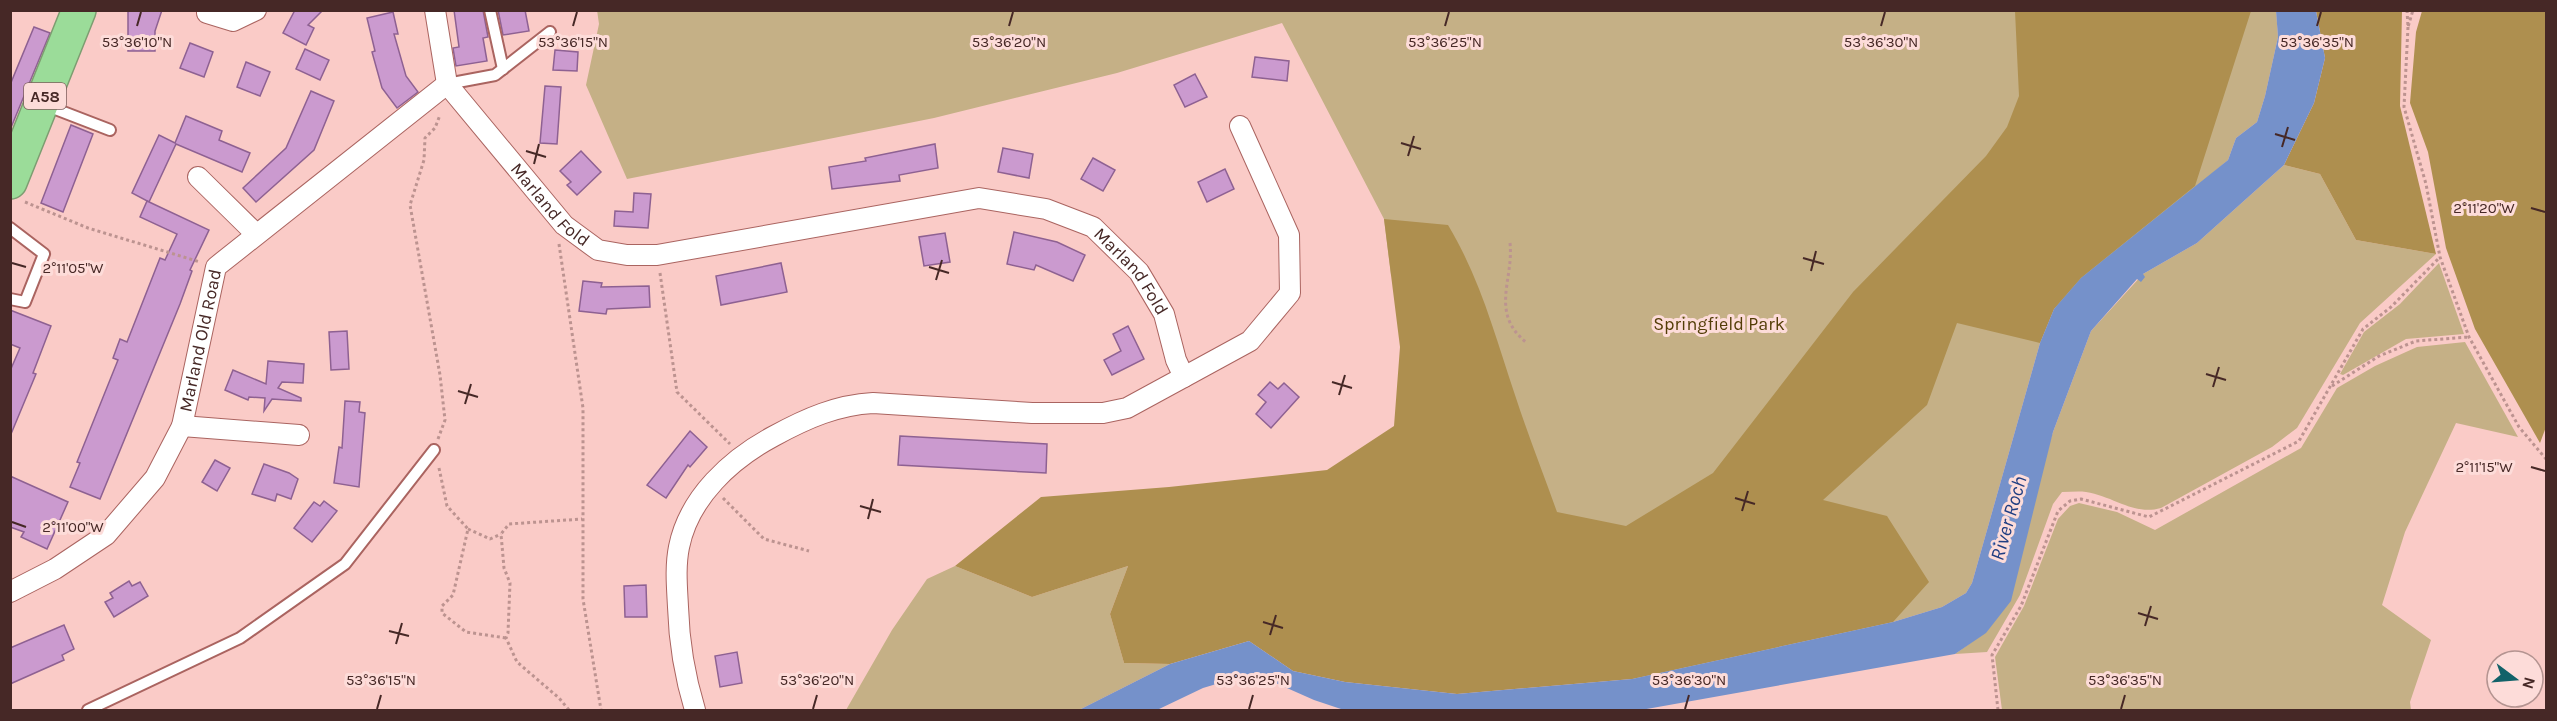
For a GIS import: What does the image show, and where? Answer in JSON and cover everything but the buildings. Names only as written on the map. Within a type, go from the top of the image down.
[{"type":"highway","name":"A58","points":[[14,190],[42,104],[78,11]]},
{"type":"street","points":[[218,21],[232,21],[256,10]]},
{"type":"street","points":[[435,10],[447,84]]},
{"type":"street","name":"Marland Fold","points":[[447,84],[564,225],[598,250],[627,255],[657,255],[979,198],[1046,209],[1093,227],[1139,272],[1164,314],[1176,360],[1184,377]]},
{"type":"street","name":"Marland Old Road","points":[[10,592],[55,569],[106,535],[155,478],[182,426],[216,267],[447,84]]},
{"type":"street","points":[[695,711],[678,625],[676,571],[679,547],[686,524],[698,501],[742,456],[795,425],[847,405],[873,402],[1032,413],[1104,413],[1127,408],[1250,341],[1290,293],[1289,235],[1240,126]]},
{"type":"street","points":[[198,177],[256,234]]},
{"type":"street","points":[[182,426],[299,435]]},
{"type":"lane","points":[[490,10],[496,46],[504,69]]},
{"type":"lane","points":[[447,84],[485,78],[504,69],[550,32]]},
{"type":"lane","points":[[42,104],[110,130]]},
{"type":"lane","points":[[10,228],[44,254],[25,302],[10,299]]},
{"type":"lane","points":[[88,711],[240,638],[345,564],[434,450]]},
{"type":"path","points":[[2407,10],[2404,107],[2426,184],[2440,257],[2469,337],[2519,427],[2547,459]]},
{"type":"path","points":[[2408,27],[2413,10]]},
{"type":"path","points":[[447,84],[435,128],[425,138],[424,160],[410,205],[440,375],[445,420],[434,450],[447,506],[468,529],[490,539],[501,534],[509,524],[582,519]]},
{"type":"path","points":[[14,190],[32,207],[88,228],[216,267]]},
{"type":"path","points":[[564,225],[558,239],[583,408],[583,599],[600,709]]},
{"type":"path","points":[[1509,243],[1511,260],[1504,303],[1509,319],[1519,337],[1527,343]]},
{"type":"path","points":[[657,255],[677,392],[742,456]]},
{"type":"path","points":[[1998,711],[1992,655],[2021,606],[2058,511],[2070,501],[2081,499],[2149,517],[2159,514],[2299,441],[2363,329],[2391,307],[2440,257]]},
{"type":"path","points":[[2331,386],[2379,356],[2416,341],[2469,337]]},
{"type":"path","points":[[711,486],[764,539],[808,551]]},
{"type":"path","points":[[468,529],[453,595],[442,606],[442,613],[466,632],[506,638]]},
{"type":"path","points":[[501,534],[504,568],[510,583],[506,638],[517,662],[559,698],[569,711]]},
{"type":"green space","name":"Springfield Park","points":[[597,10],[2276,10],[2278,37],[2257,122],[2236,138],[2228,160],[2054,309],[2040,343],[1972,583],[1966,593],[1942,607],[1893,622],[1632,679],[1391,275],[1384,219],[1282,23],[1117,73],[934,118],[627,179],[586,85],[599,24]]},
{"type":"green space","points":[[2284,165],[2320,174],[2356,240],[2436,254],[2360,323],[2297,428],[2272,447],[2161,508],[2151,510],[2133,508],[2096,494],[2062,492],[2053,504],[2020,595],[1987,652],[1955,654],[1986,632],[2053,432],[2091,331],[2143,274],[2197,243]]},
{"type":"green space","points":[[2439,263],[2464,334],[2406,339],[2343,375],[2340,374],[2364,332],[2400,304]]},
{"type":"green space","points":[[2465,342],[2518,437],[2456,423],[2405,532],[2382,605],[2431,640],[2410,702],[2411,710],[2002,710],[1995,657],[2024,606],[2058,519],[2070,506],[2079,503],[2117,512],[2155,530],[2301,448],[2337,388],[2375,366],[2417,347]]},
{"type":"green space","points":[[955,566],[1032,597],[1128,566],[1110,614],[1124,663],[1170,664],[1079,710],[846,710],[892,630],[927,579]]},
{"type":"shaded area","points":[[2015,11],[2251,11],[2195,186],[2081,278],[2054,309],[2040,343],[1957,323],[1927,405],[1823,500],[1887,516],[1929,582],[1893,622],[1632,679],[1457,694],[1345,682],[1293,671],[1249,641],[1170,664],[1124,663],[1110,614],[1128,566],[1032,597],[955,566],[1041,497],[1169,487],[1327,470],[1394,426],[1400,347],[1384,219],[1448,225],[1470,266],[1478,287],[1557,512],[1626,526],[1713,473],[1853,292],[1986,156],[2007,127],[2019,96]]},
{"type":"shaded area","points":[[2316,11],[2402,11],[2400,106],[2436,254],[2356,240],[2320,174],[2284,165],[2314,103],[2325,58]]},
{"type":"shaded area","points":[[2422,11],[2546,11],[2546,427],[2540,443],[2475,329],[2446,248],[2428,152],[2410,103],[2416,32]]},
{"type":"water","name":"River Roch","points":[[2276,11],[2316,11],[2325,58],[2314,103],[2284,165],[2197,243],[2143,274],[2145,277],[2141,282],[2137,279],[2091,331],[2053,432],[2011,601],[1986,633],[1955,654],[1641,710],[1344,710],[1314,700],[1253,673],[1203,688],[1157,710],[1079,710],[1170,664],[1249,641],[1293,671],[1345,682],[1457,694],[1632,679],[1893,622],[1942,607],[1966,593],[1972,583],[2040,343],[2054,309],[2081,278],[2228,160],[2236,138],[2257,122],[2278,37]]}]
